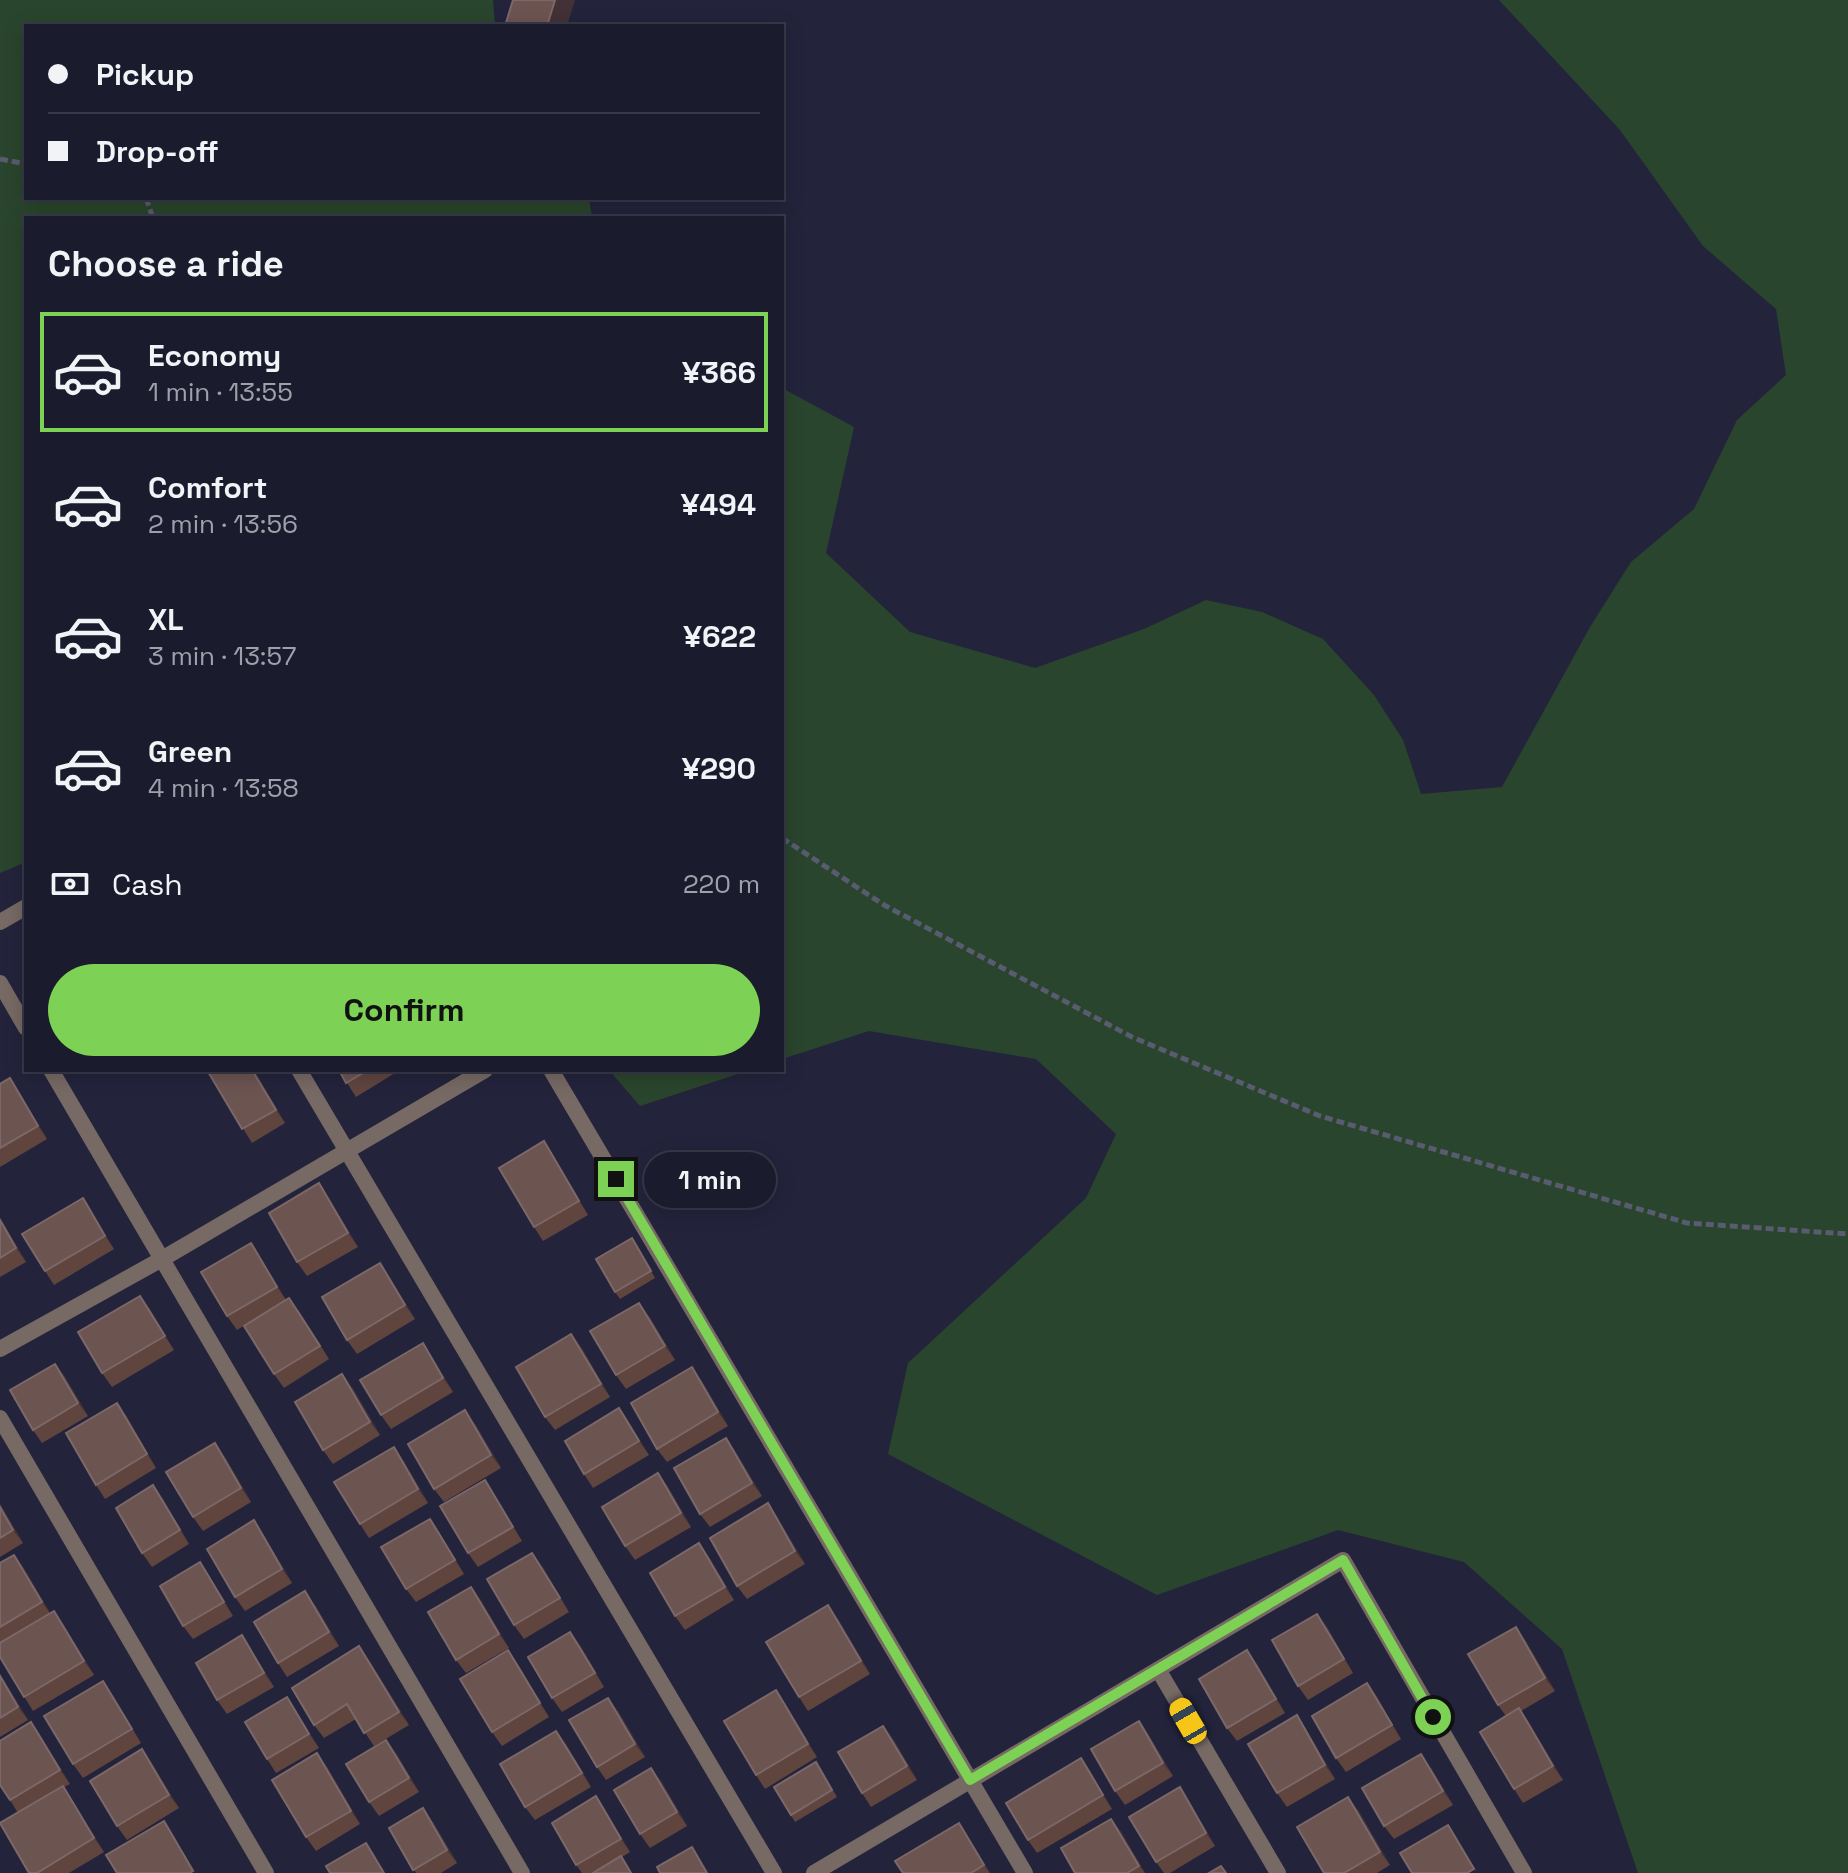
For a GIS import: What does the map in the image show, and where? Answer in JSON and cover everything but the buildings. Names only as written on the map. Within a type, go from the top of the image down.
[{"type":"street","points":[[0,922],[24,908]]},
{"type":"street","points":[[0,983],[24,1025]]},
{"type":"street","points":[[52,1072],[522,1873]]},
{"type":"street","points":[[300,1072],[774,1873]]},
{"type":"street","points":[[0,1349],[162,1259],[482,1072]]},
{"type":"street","points":[[552,1072],[1025,1873]]},
{"type":"street","points":[[0,1418],[266,1873]]},
{"type":"street","points":[[814,1873],[1343,1560],[1524,1873]]},
{"type":"street","points":[[1159,1671],[1278,1873]]},
{"type":"path","points":[[0,159],[24,164]]},
{"type":"path","points":[[784,839],[884,905],[1132,1037],[1320,1116],[1687,1223],[1848,1234]]},
{"type":"green space","points":[[0,0],[493,0],[495,24],[24,24],[24,200],[589,200],[592,216],[24,216],[24,863],[0,873]]},
{"type":"green space","points":[[1499,0],[1848,0],[1848,1873],[1638,1873],[1562,1649],[1464,1562],[1338,1530],[1157,1595],[888,1454],[908,1363],[1086,1198],[1116,1134],[1036,1059],[869,1031],[784,1058],[784,389],[854,427],[826,553],[910,632],[1035,668],[1144,629],[1206,600],[1262,612],[1323,639],[1374,695],[1403,740],[1421,794],[1502,787],[1590,627],[1631,562],[1694,509],[1737,420],[1786,375],[1776,309],[1703,246],[1620,130]]},
{"type":"green space","points":[[611,1072],[744,1072],[640,1106]]},
{"type":"route","points":[[616,1179],[970,1780],[1343,1560],[1433,1717]]}]
